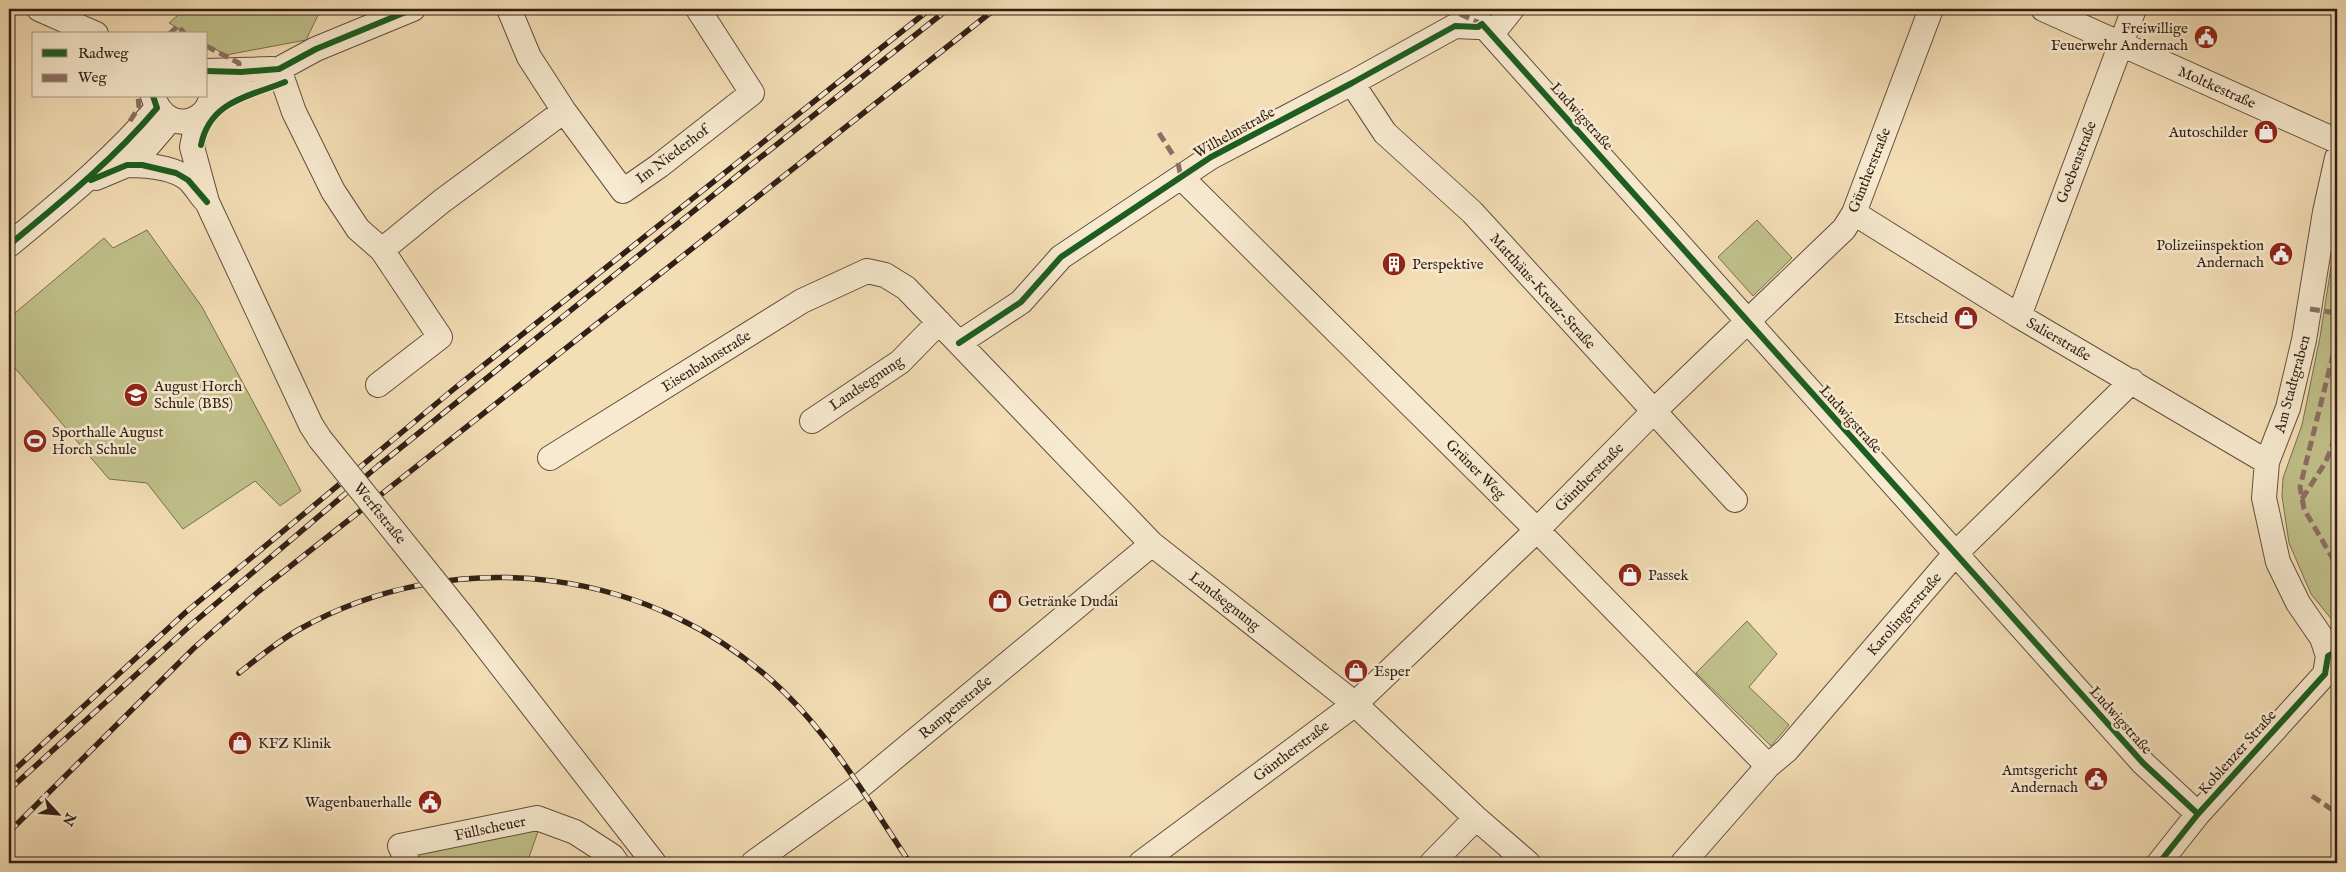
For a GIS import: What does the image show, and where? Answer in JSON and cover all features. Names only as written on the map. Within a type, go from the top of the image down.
[{"type":"street","points":[[39,9],[91,32]]},
{"type":"street","points":[[212,98],[282,76],[316,50],[413,9]]},
{"type":"street","name":"Im Niederhof","points":[[509,9],[529,57],[564,111],[623,191],[752,93],[698,9]]},
{"type":"street","points":[[1492,34],[1512,9]]},
{"type":"street","name":"Güntherstraße","points":[[1140,863],[1355,704],[1537,530],[1653,412],[1844,229],[1854,213],[1930,9]]},
{"type":"street","name":"Moltkestraße","points":[[2043,9],[2337,141]]},
{"type":"street","name":"Goebenstraße","points":[[2019,316],[2134,9]]},
{"type":"street","name":"Wilhelmstraße","points":[[959,342],[1021,302],[1062,257],[1211,157],[1455,26],[1478,27],[1482,24],[1492,34]]},
{"type":"street","name":"Ludwigstraße","points":[[1492,34],[1748,323],[2143,763],[2198,814]]},
{"type":"street","points":[[208,72],[241,72],[282,76]]},
{"type":"street","points":[[9,245],[84,183],[139,129],[171,112],[208,108],[212,98],[212,83],[208,76]]},
{"type":"street","points":[[282,76],[294,112],[333,191],[358,229],[382,250],[440,337],[378,385]]},
{"type":"street","name":"Matthäus-Kreuz-Straße","points":[[1352,83],[1385,133],[1472,212],[1735,500]]},
{"type":"street","points":[[382,250],[442,201],[564,111]]},
{"type":"street","points":[[84,183],[127,165],[146,148],[171,112]]},
{"type":"street","points":[[171,112],[176,148],[182,169],[188,180],[207,202]]},
{"type":"street","name":"Werftstraße","points":[[171,112],[192,147],[207,202],[311,425],[654,863]]},
{"type":"street","points":[[127,165],[157,168],[176,173],[188,180]]},
{"type":"street","name":"Am Stadtgraben","points":[[2332,654],[2298,603],[2278,562],[2264,498],[2267,462],[2288,408],[2304,340],[2325,212],[2336,169]]},
{"type":"street","name":"Grüner Weg","points":[[1181,176],[1537,530],[1768,766]]},
{"type":"street","name":"Salierstraße","points":[[1854,213],[2019,316],[2267,462]]},
{"type":"street","name":"Landsegnung","points":[[867,271],[885,275],[906,288],[1152,544],[1355,704],[1476,818],[1528,863]]},
{"type":"street","name":"Eisenbahnstraße","points":[[550,458],[802,301],[867,271]]},
{"type":"street","name":"Landsegnung","points":[[812,421],[900,362],[939,322]]},
{"type":"street","name":"Karolingerstraße","points":[[1688,861],[1768,766],[1787,750],[1955,554],[2132,381]]},
{"type":"street","name":"Rampenstraße","points":[[752,863],[859,787],[1152,544]]},
{"type":"street","name":"Koblenzer Straße","points":[[2159,863],[2198,814],[2325,674],[2332,654]]},
{"type":"street","name":"Füllscheuer","points":[[404,855],[537,818],[575,832],[612,856],[617,863]]},
{"type":"street","points":[[1432,863],[1476,818]]},
{"type":"green space","points":[[185,9],[321,9],[306,40],[226,55],[208,45],[208,32],[185,32],[169,23]]},
{"type":"green space","points":[[1757,220],[1792,258],[1753,296],[1718,257]]},
{"type":"green space","points":[[2337,229],[2337,626],[2311,594],[2289,543],[2282,496],[2283,478],[2302,425],[2320,337]]},
{"type":"green space","points":[[147,230],[202,307],[301,491],[280,506],[255,481],[183,529],[147,483],[109,479],[9,361],[9,318],[104,238],[113,248]]},
{"type":"green space","points":[[1747,621],[1777,654],[1749,687],[1789,725],[1771,746],[1696,673]]},
{"type":"green space","points":[[540,826],[527,863],[416,863],[409,851]]},
{"type":"railway","points":[[9,775],[186,612],[455,388],[930,9]]},
{"type":"railway","points":[[9,790],[192,624],[378,466],[742,172],[948,9]]},
{"type":"railway","points":[[9,832],[194,648],[259,591],[995,9]]},
{"type":"railway","points":[[239,673],[298,630],[359,602],[422,585],[487,578],[552,581],[616,594],[677,617],[733,650],[785,693],[836,753],[910,863]]},
{"type":"marked path","points":[[1460,14],[1482,24]]},
{"type":"marked path","points":[[171,32],[178,26],[183,32]]},
{"type":"marked path","points":[[208,47],[239,63],[239,66]]},
{"type":"marked path","points":[[130,121],[139,107],[138,98]]},
{"type":"marked path","points":[[1159,133],[1173,155]]},
{"type":"marked path","points":[[1178,163],[1181,177]]},
{"type":"marked path","points":[[2310,309],[2337,313]]},
{"type":"marked path","points":[[2337,339],[2300,487],[2304,509],[2337,566]]},
{"type":"marked path","points":[[2302,499],[2325,463],[2332,447],[2337,422]]},
{"type":"marked path","points":[[2312,796],[2337,813]]},
{"type":"cycle path","points":[[208,71],[241,72],[279,69],[316,49],[413,9]]},
{"type":"cycle path","points":[[959,343],[1021,302],[1061,257],[1211,157],[1455,26],[1478,27],[1482,24],[2143,763],[2198,814]]},
{"type":"cycle path","points":[[201,145],[206,130],[222,110],[245,97],[285,82]]},
{"type":"cycle path","points":[[9,245],[86,180],[123,145],[157,108],[154,98]]},
{"type":"cycle path","points":[[91,180],[127,165],[142,165],[176,173],[188,180],[207,202]]},
{"type":"cycle path","points":[[2159,863],[2198,814],[2325,674],[2328,656],[2337,651]]},
{"type":"place","name":"Freiwillige Feuerwehr Andernach","points":[[2206,37]]},
{"type":"place","name":"Autoschilder","points":[[2266,132]]},
{"type":"place","name":"Polizeiinspektion Andernach","points":[[2281,254]]},
{"type":"place","name":"Perspektive","points":[[1394,264]]},
{"type":"place","name":"Etscheid","points":[[1966,318]]},
{"type":"place","name":"August Horch Schule (BBS)","points":[[136,395]]},
{"type":"place","name":"Sporthalle August Horch Schule","points":[[35,441]]},
{"type":"place","name":"Passek","points":[[1630,575]]},
{"type":"place","name":"Getränke Dudai","points":[[1000,601]]},
{"type":"place","name":"Esper","points":[[1356,671]]},
{"type":"place","name":"KFZ Klinik","points":[[240,743]]},
{"type":"place","name":"Amtsgericht Andernach","points":[[2096,779]]},
{"type":"place","name":"Wagenbauerhalle","points":[[430,802]]}]
